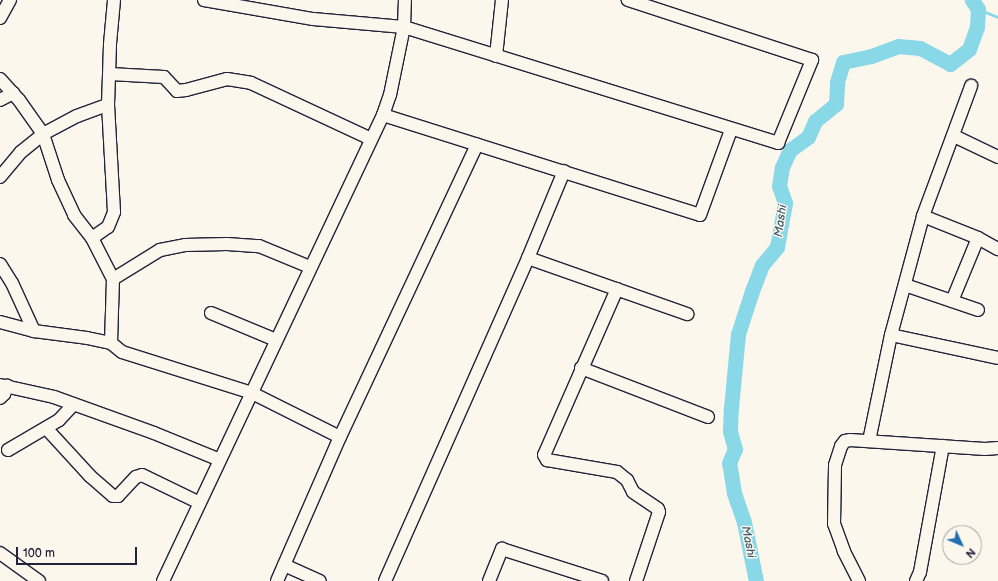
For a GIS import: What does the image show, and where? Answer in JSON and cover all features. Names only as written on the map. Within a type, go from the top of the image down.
[{"type":"street","points":[[0,18],[10,0]]},
{"type":"street","points":[[92,238],[108,227],[114,212],[108,105],[110,44],[114,0]]},
{"type":"street","points":[[204,0],[313,19],[404,27],[731,130],[778,143],[812,60],[628,0]]},
{"type":"street","points":[[163,581],[383,115],[390,95],[404,27],[405,0]]},
{"type":"street","points":[[496,56],[502,0]]},
{"type":"street","points":[[110,74],[164,77],[177,91],[227,79],[251,83],[371,139]]},
{"type":"street","points":[[0,79],[13,93],[43,134],[58,180],[74,214],[92,238],[113,279],[111,343]]},
{"type":"street","points":[[869,441],[891,335],[923,216],[954,136],[971,86]]},
{"type":"street","points":[[0,100],[13,93]]},
{"type":"street","points":[[0,177],[21,152],[43,134],[77,116],[108,105]]},
{"type":"street","points":[[383,115],[700,215],[731,130]]},
{"type":"street","points":[[954,136],[998,157]]},
{"type":"street","points":[[277,581],[340,437],[477,144]]},
{"type":"street","points":[[385,581],[528,258],[564,171]]},
{"type":"street","points":[[923,216],[978,238],[998,249]]},
{"type":"street","points":[[952,301],[978,238]]},
{"type":"street","points":[[113,279],[160,250],[184,245],[227,244],[259,246],[310,267]]},
{"type":"street","points":[[528,258],[687,314]]},
{"type":"street","points":[[0,264],[12,283],[34,331]]},
{"type":"street","points":[[905,285],[978,310]]},
{"type":"street","points":[[617,289],[544,455],[547,460],[617,472],[627,480],[633,492],[658,509],[659,512],[636,581]]},
{"type":"street","points":[[211,313],[276,340]]},
{"type":"street","points":[[0,322],[34,331],[87,338],[111,343],[122,352],[252,393],[340,437]]},
{"type":"street","points":[[891,335],[998,358]]},
{"type":"street","points":[[581,368],[708,417]]},
{"type":"street","points":[[0,398],[4,394],[3,386],[37,392],[154,433],[220,460]]},
{"type":"street","points":[[8,450],[59,420],[73,405]]},
{"type":"street","points":[[46,428],[90,476],[113,496],[118,496],[136,477],[142,475],[200,503]]},
{"type":"street","points":[[859,581],[844,551],[834,524],[835,465],[841,446],[845,441],[869,441],[985,449],[998,448]]},
{"type":"street","points":[[916,581],[920,572],[943,446]]},
{"type":"street","points":[[489,581],[502,548],[602,581]]},
{"type":"street","points":[[0,553],[39,581]]},
{"type":"street","points":[[284,566],[320,581]]},
{"type":"waterway","name":"Mashi","points":[[756,581],[744,522],[734,493],[729,463],[735,449],[730,431],[731,408],[738,334],[762,265],[777,247],[785,203],[779,186],[782,167],[790,150],[808,137],[815,121],[836,104],[837,82],[843,62],[871,56],[898,46],[920,48],[950,64],[969,49],[977,27],[978,9],[972,0]]},
{"type":"waterway","points":[[978,9],[998,17]]}]
